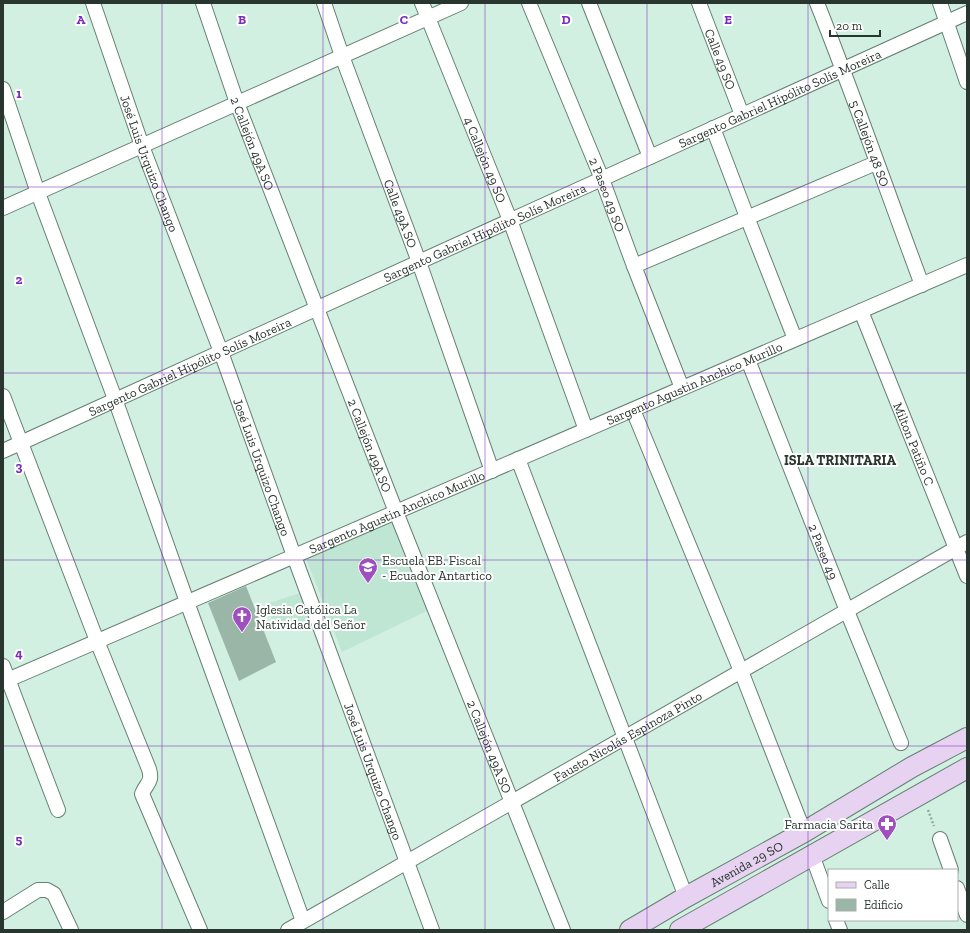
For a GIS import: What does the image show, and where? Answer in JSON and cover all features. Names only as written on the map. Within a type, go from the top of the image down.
[{"type":"street","name":"José Luis Urquizo Chango","points":[[93,3],[142,146],[221,352],[294,556],[432,930]]},
{"type":"street","name":"2 Callejón 49A SO","points":[[203,3],[237,103],[316,308],[563,930]]},
{"type":"street","name":"Calle 49A SO","points":[[324,3],[342,56],[419,262],[492,470]]},
{"type":"street","name":"4 Callejón 49 SO","points":[[422,3],[510,220],[586,430]]},
{"type":"street","points":[[3,208],[461,3]]},
{"type":"street","name":"2 Paseo 49 SO","points":[[529,3],[602,179],[634,266],[682,388]]},
{"type":"street","points":[[589,3],[650,157]]},
{"type":"street","name":"Calle 49 SO","points":[[698,3],[742,115]]},
{"type":"street","name":"5 Callejón 48 SO","points":[[818,3],[922,285]]},
{"type":"street","points":[[940,3],[967,82]]},
{"type":"street","name":"Sargento Gabriel Hipólito Solís Moreira","points":[[3,451],[967,13]]},
{"type":"street","points":[[3,89],[38,192],[115,399],[303,921]]},
{"type":"street","points":[[713,128],[795,339]]},
{"type":"street","points":[[634,266],[876,163]]},
{"type":"street","name":"Sargento Agustin Anchico Murillo","points":[[5,681],[967,265]]},
{"type":"street","name":"Milton Patiño C","points":[[861,311],[961,545],[967,576]]},
{"type":"street","name":"2 Paseo 49","points":[[748,360],[901,743]]},
{"type":"street","points":[[3,396],[97,641],[151,776],[150,781],[142,794],[200,930]]},
{"type":"street","points":[[633,410],[742,671],[804,832]]},
{"type":"street","points":[[518,459],[686,896]]},
{"type":"street","name":"Fausto Nicolás Espinoza Pinto","points":[[288,930],[961,545]]},
{"type":"street","points":[[3,666],[5,681],[58,810]]},
{"type":"street","name":"Avenida 29 SO","points":[[630,930],[686,896],[804,832],[912,767],[967,738]]},
{"type":"street","name":"Avenida 29 SO","points":[[680,930],[967,768]]},
{"type":"street","points":[[940,839],[951,869]]},
{"type":"street","points":[[812,855],[828,898]]},
{"type":"street","points":[[3,911],[38,890],[47,890],[54,894],[71,930]]},
{"type":"street","points":[[958,891],[967,915]]},
{"type":"shaded area","name":"Escuela EB. Fiscal - Ecuador Antartico","points":[[393,518],[431,609],[342,652],[306,558]]},
{"type":"shaded area","points":[[300,593],[311,619],[276,630],[266,604]]},
{"type":"building","name":"Iglesia Católica La Natividad del Señor","points":[[246,586],[276,662],[239,681],[208,603]]},
{"type":"place","name":"Escuela EB. Fiscal - Ecuador Antartico","points":[[368,584]]},
{"type":"place","name":"Iglesia Católica La Natividad del Señor","points":[[242,633]]},
{"type":"place","name":"Farmacia Sarita","points":[[887,841]]},
{"type":"district","name":"ISLA TRINITARIA","points":[[840,460]]}]
